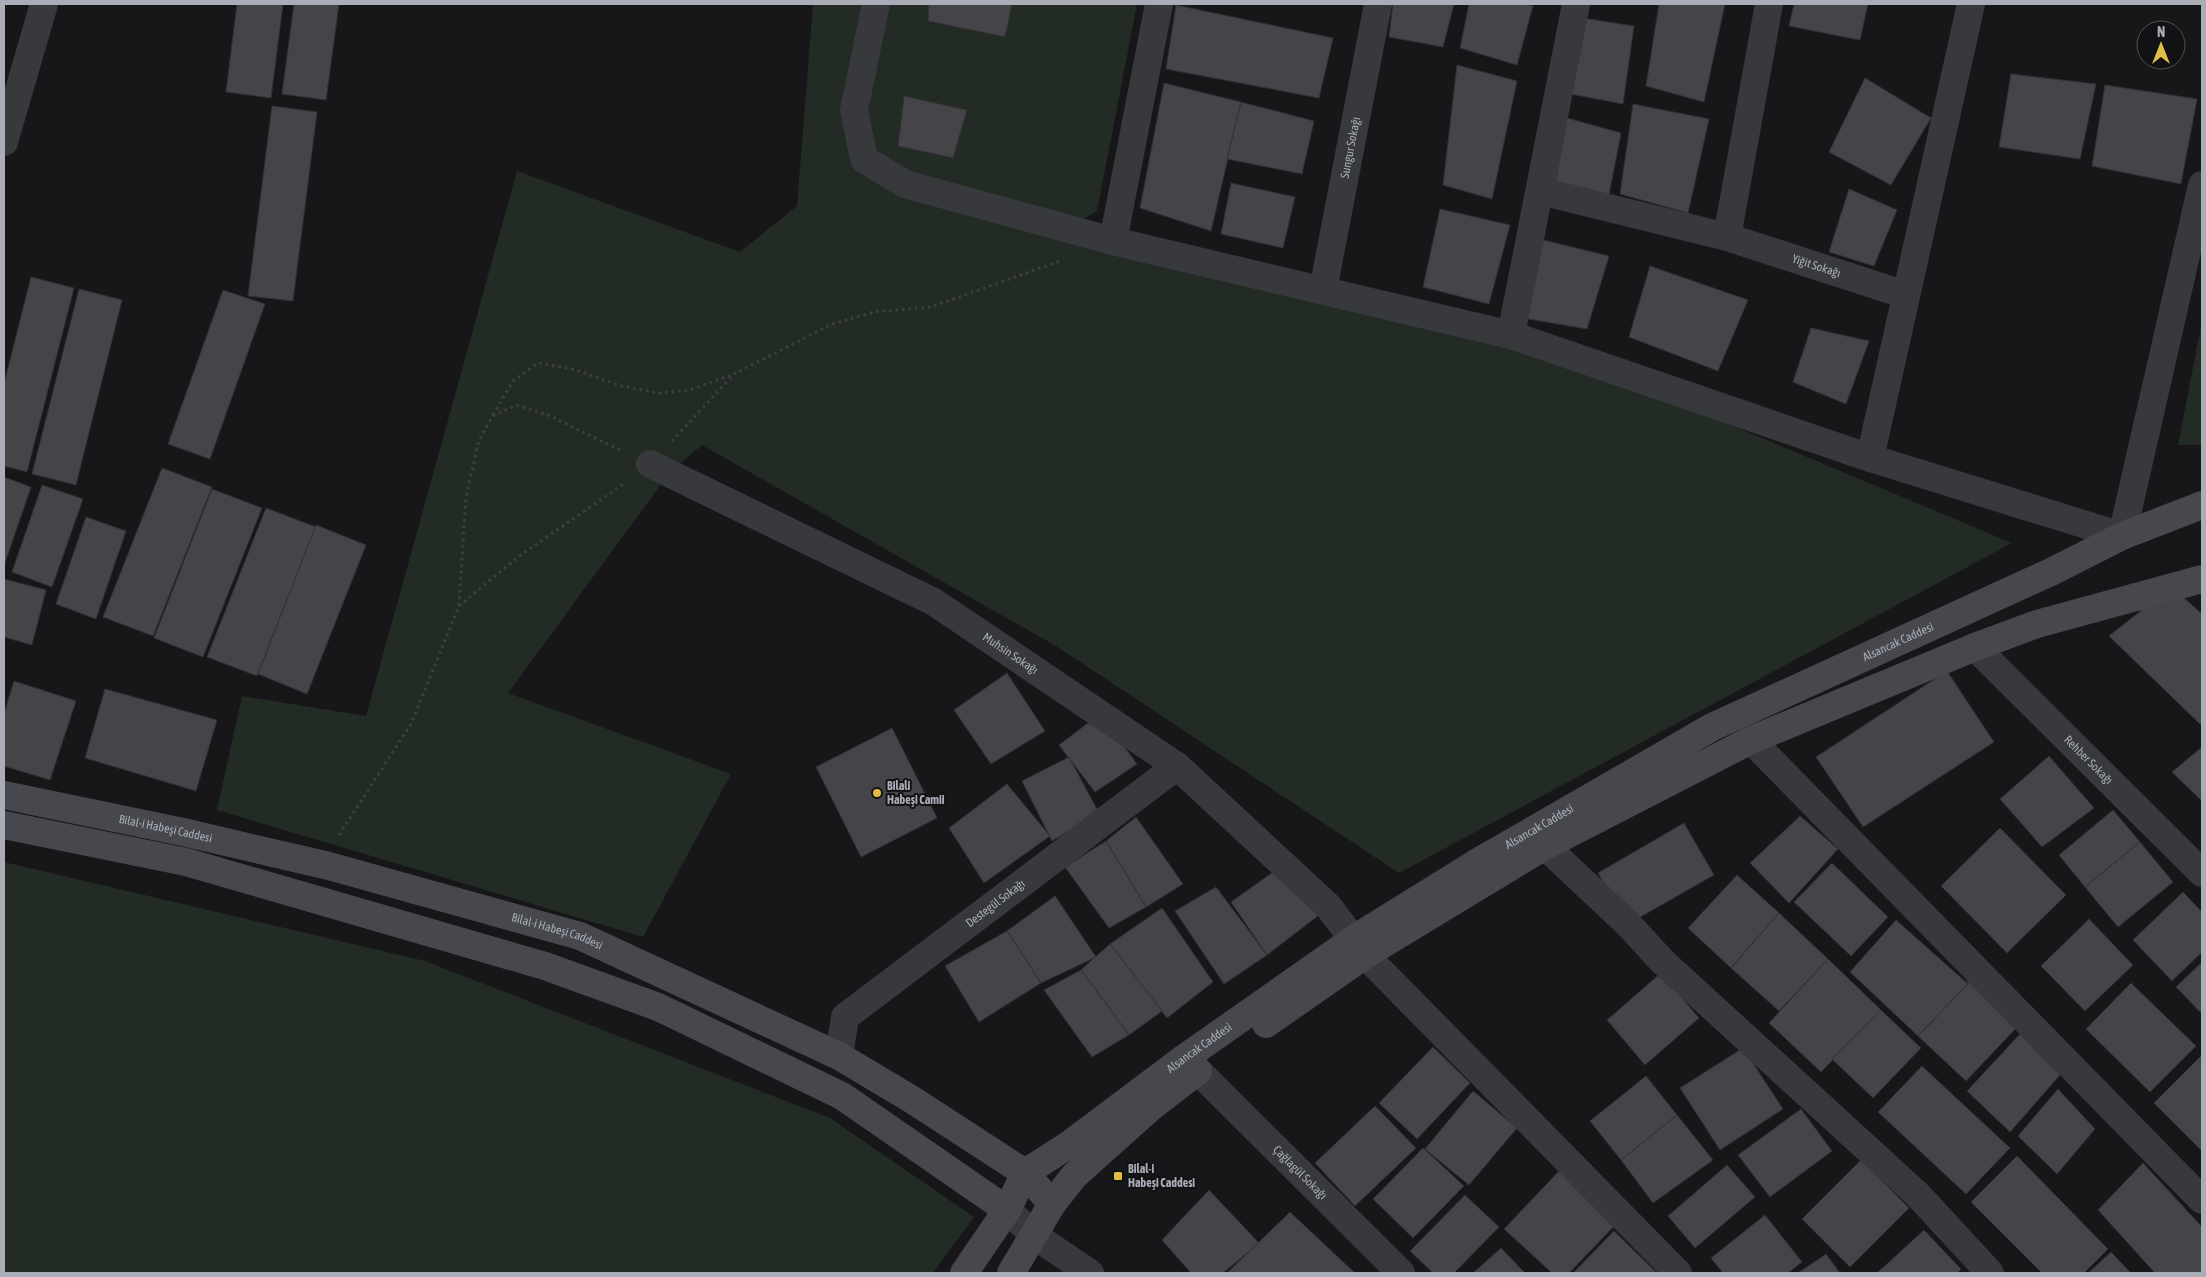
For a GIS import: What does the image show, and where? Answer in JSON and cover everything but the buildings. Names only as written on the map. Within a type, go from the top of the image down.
[{"type":"street","points":[[4,142],[44,4]]},
{"type":"street","points":[[876,4],[854,110],[864,159],[905,184],[1113,241],[1511,335],[1870,458],[2122,536],[2202,185]]},
{"type":"street","points":[[1113,241],[1159,4]]},
{"type":"street","name":"Sungur Sokağı","points":[[1323,290],[1378,4]]},
{"type":"street","points":[[1511,335],[1576,4]]},
{"type":"street","points":[[1726,237],[1769,4]]},
{"type":"street","points":[[1870,458],[1971,4]]},
{"type":"street","name":"Yiğit Sokağı","points":[[1540,191],[1726,237],[1906,295]]},
{"type":"street","name":"Muhsin Sokağı","points":[[650,464],[934,602],[1177,766],[1328,906],[1359,947],[1678,1273]]},
{"type":"street","name":"Alsancak Caddesi","points":[[1011,1273],[1035,1236],[1052,1204],[1074,1176],[1150,1108],[1359,947],[1478,862],[1712,727],[2053,571],[2122,536],[2202,505]]},
{"type":"street","name":"Alsancak Caddesi","points":[[1025,1173],[1070,1144],[1183,1059],[1359,947],[1545,846],[1751,740],[1975,647],[2037,624],[2202,579]]},
{"type":"street","name":"Rehber Sokağı","points":[[1975,647],[2202,873]]},
{"type":"street","points":[[1751,740],[2202,1200]]},
{"type":"street","name":"Destegül Sokağı","points":[[839,1056],[845,1017],[1177,766]]},
{"type":"street","name":"Bilal-i Habeşi Caddesi","points":[[4,795],[183,832],[329,866],[580,936],[839,1056],[911,1099],[1025,1173],[1052,1204]]},
{"type":"street","points":[[4,825],[186,862],[545,966],[658,1007],[842,1096],[1007,1210],[1035,1236],[1090,1273]]},
{"type":"street","points":[[1545,846],[1628,924],[1663,962],[1918,1195],[1990,1273]]},
{"type":"street","name":"Çağlagül Sokağı","points":[[1198,1071],[1401,1273]]},
{"type":"street","points":[[964,1273],[1007,1210],[1025,1173]]},
{"type":"path","points":[[329,866],[331,848],[410,724],[459,606],[466,497],[479,440],[513,381],[538,363],[572,369],[622,386],[658,393],[688,390],[734,374],[832,324],[874,312],[931,307],[1068,258]]},
{"type":"path","points":[[459,606],[518,557],[650,464],[734,374]]},
{"type":"path","points":[[493,416],[516,406],[548,415],[650,464]]},
{"type":"shaded area","points":[[813,4],[1137,4],[1097,211],[1063,231],[1597,369],[2012,543],[1399,873],[1056,646],[702,445],[670,472],[508,693],[731,774],[643,937],[217,810],[242,696],[366,716],[517,171],[740,252],[797,206]]},
{"type":"shaded area","points":[[2202,321],[2202,445],[2178,445]]},
{"type":"shaded area","points":[[4,862],[425,961],[830,1118],[974,1217],[933,1273],[4,1273]]},
{"type":"place","name":"Bilali Habeşi Camii","points":[[877,793]]},
{"type":"place","name":"Bilal-i Habeşi Caddesi","points":[[1118,1176]]}]
